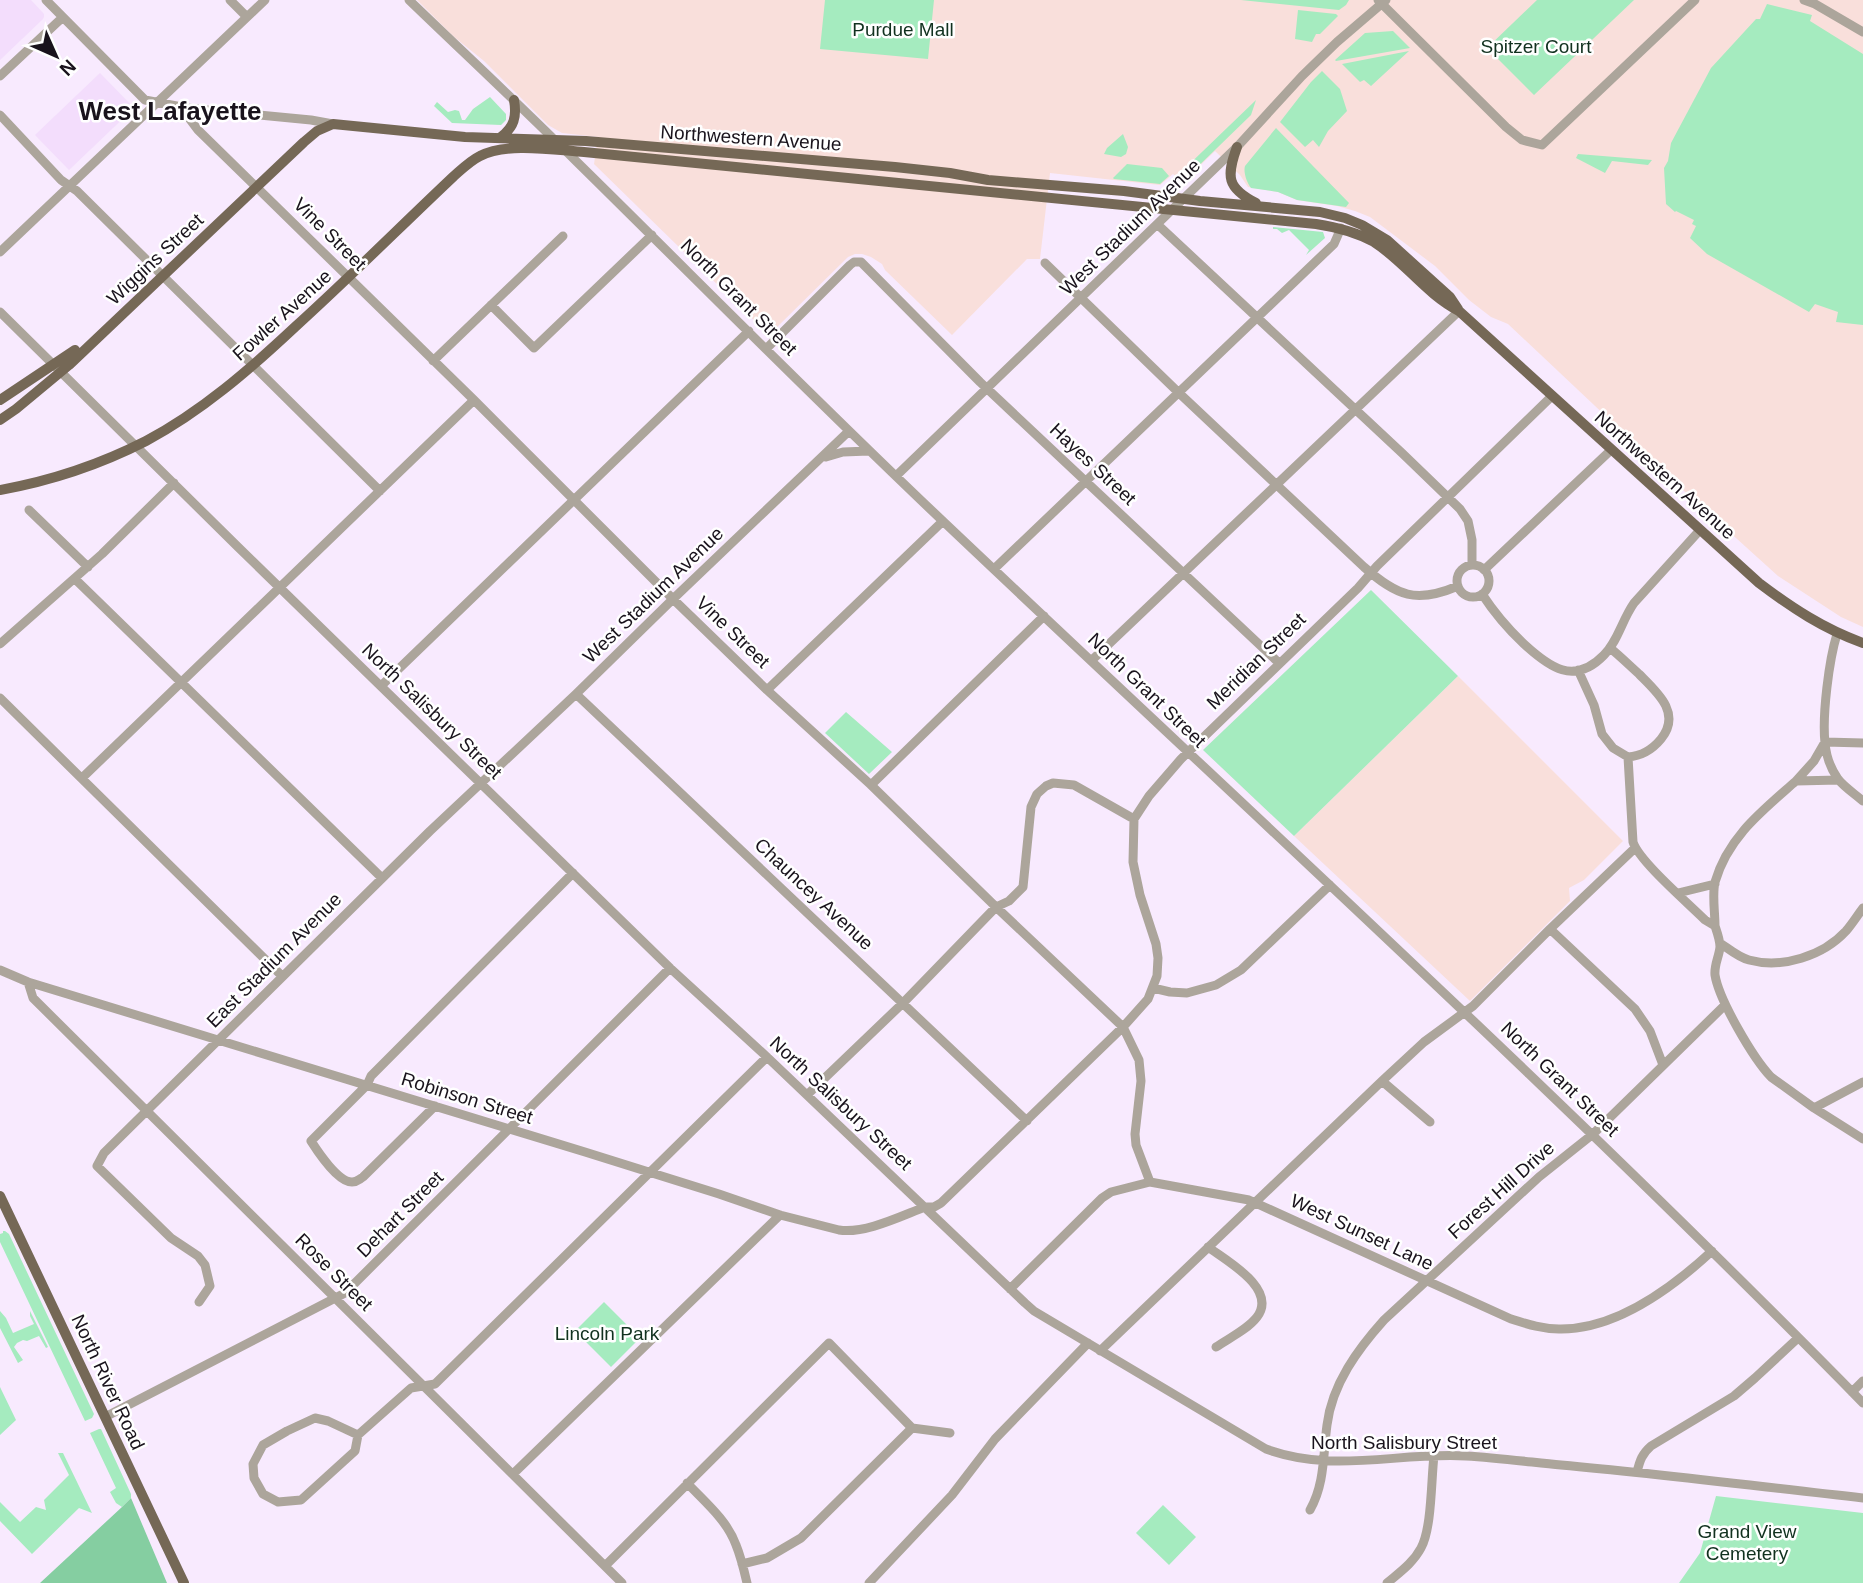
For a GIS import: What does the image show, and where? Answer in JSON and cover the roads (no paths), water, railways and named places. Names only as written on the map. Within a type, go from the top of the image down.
[{"type":"main road","points":[[501,138],[512,128],[514,100]]},
{"type":"main road","name":"Northwestern Avenue","points":[[333,124],[465,137],[554,140],[895,167],[988,180],[1087,187],[1320,212],[1362,225],[1387,240],[1450,296],[1459,312]]},
{"type":"main road","name":"Wiggins Street","points":[[58,368],[104,331],[304,142],[317,131],[333,124]]},
{"type":"main road","points":[[464,167],[472,148],[465,137]]},
{"type":"main road","points":[[1237,147],[1230,166],[1231,183],[1240,194],[1261,206]]},
{"type":"main road","name":"Fowler Avenue","points":[[0,490],[48,479],[135,446],[208,402],[254,365],[464,167],[481,155],[503,149],[566,151]]},
{"type":"main road","name":"Northwestern Avenue","points":[[566,151],[1317,224],[1360,235],[1381,247],[1443,303],[1459,312],[1778,597],[1837,634],[1863,643]]},
{"type":"main road","points":[[0,400],[58,368]]},
{"type":"main road","points":[[0,420],[58,368]]},
{"type":"main road","name":"North River Road","points":[[0,1196],[184,1583]]},
{"type":"street","name":"Northwestern Avenue","points":[[46,0],[142,97],[187,108],[333,124]]},
{"type":"street","points":[[230,0],[247,17]]},
{"type":"street","points":[[0,252],[265,0]]},
{"type":"street","name":"North Grant Street","points":[[409,0],[652,235],[896,477],[1593,1134],[1863,1403]]},
{"type":"street","points":[[1382,1],[1506,127],[1522,140],[1542,145],[1695,0]]},
{"type":"street","points":[[1804,0],[1863,32]]},
{"type":"street","name":"West Stadium Avenue","points":[[896,477],[1237,147],[1302,76],[1382,1]]},
{"type":"street","points":[[0,76],[63,17]]},
{"type":"street","name":"Vine Street","points":[[187,108],[195,127],[673,599],[1123,1027],[1139,1060],[1141,1082],[1135,1134],[1136,1145],[1150,1182]]},
{"type":"street","points":[[0,115],[61,180],[77,191],[380,491]]},
{"type":"street","points":[[1157,224],[1460,509],[1468,521],[1472,540],[1472,565]]},
{"type":"street","points":[[994,569],[1334,244],[1341,228]]},
{"type":"street","points":[[491,305],[534,348],[652,235]]},
{"type":"street","points":[[433,361],[563,236]]},
{"type":"street","name":"Hayes Street","points":[[766,349],[854,262],[861,262],[988,388],[1279,663]]},
{"type":"street","points":[[1045,263],[1370,573],[1390,587],[1413,596],[1440,593],[1458,586]]},
{"type":"street","name":"North Salisbury Street","points":[[0,312],[670,968],[1034,1311],[1266,1449],[1294,1458],[1351,1462],[1465,1456],[1637,1472],[1863,1498]]},
{"type":"street","points":[[1091,661],[1459,312]]},
{"type":"street","points":[[382,685],[749,331]]},
{"type":"street","name":"Meridian Street","points":[[1134,820],[1149,796],[1187,753],[1552,396]]},
{"type":"street","points":[[82,778],[474,400]]},
{"type":"street","name":"West Stadium Avenue","points":[[481,783],[849,431]]},
{"type":"street","points":[[1485,570],[1611,450]]},
{"type":"street","points":[[821,458],[844,452],[869,451]]},
{"type":"street","points":[[0,644],[88,567],[174,483]]},
{"type":"street","points":[[29,510],[88,567]]},
{"type":"street","points":[[767,690],[943,521]]},
{"type":"street","points":[[1482,594],[1505,626],[1539,658],[1551,667],[1563,671],[1578,670],[1592,665],[1610,648],[1627,612],[1700,530]]},
{"type":"street","points":[[1472,565],[1485,570],[1489,583],[1485,591],[1477,596],[1463,594],[1458,586],[1460,572],[1472,565]]},
{"type":"street","points":[[75,579],[382,878]]},
{"type":"street","points":[[871,785],[1044,616]]},
{"type":"street","points":[[1837,634],[1826,704],[1827,756],[1839,780],[1863,801]]},
{"type":"street","points":[[1578,670],[1594,705],[1602,734],[1613,748],[1628,757],[1638,756],[1658,744],[1669,722],[1666,704],[1658,693],[1610,648]]},
{"type":"street","name":"Chauncey Avenue","points":[[576,694],[1027,1121]]},
{"type":"street","points":[[0,698],[282,976]]},
{"type":"street","points":[[1825,742],[1863,743]]},
{"type":"street","points":[[1825,742],[1814,761],[1796,782],[1742,831],[1730,847],[1714,884],[1715,926],[1720,943],[1715,970],[1725,1005],[1765,1071],[1814,1108],[1863,1139]]},
{"type":"street","points":[[1628,757],[1635,848],[1705,920],[1715,926]]},
{"type":"street","points":[[1796,782],[1839,780]]},
{"type":"street","name":"East Stadium Avenue","points":[[199,1302],[210,1286],[205,1265],[198,1256],[171,1238],[97,1166],[100,1158],[481,783]]},
{"type":"street","points":[[807,1095],[904,1002],[996,907],[1009,901],[1023,887],[1031,807],[1037,793],[1054,783],[1074,785],[1134,820],[1133,862],[1158,958],[1157,976],[1148,999],[1123,1027],[941,1203],[934,1207],[925,1207]]},
{"type":"street","points":[[1100,1351],[1382,1081],[1424,1042],[1465,1012],[1635,848]]},
{"type":"street","points":[[435,1106],[356,1181],[348,1182],[337,1174],[311,1141],[367,1085],[371,1076],[573,873]]},
{"type":"street","points":[[1678,893],[1714,884]]},
{"type":"street","points":[[1153,988],[1187,993],[1216,985],[1241,970],[1330,885]]},
{"type":"street","points":[[1720,943],[1748,960],[1793,960],[1815,954],[1833,943],[1846,932],[1863,908]]},
{"type":"street","points":[[1550,929],[1635,1009],[1650,1031],[1663,1065]]},
{"type":"street","name":"Dehart Street","points":[[105,1417],[345,1293],[670,968]]},
{"type":"street","name":"Robinson Street","points":[[0,970],[28,982],[780,1215],[846,1231],[861,1229],[925,1207]]},
{"type":"street","name":"Rose Street","points":[[28,982],[33,998],[622,1583]]},
{"type":"street","name":"Forest Hill Drive","points":[[1310,1510],[1319,1490],[1327,1422],[1332,1404],[1354,1357],[1367,1340],[1384,1320],[1539,1177],[1593,1134],[1725,1005]]},
{"type":"street","points":[[358,1435],[328,1421],[315,1419],[287,1431],[263,1446],[253,1464],[254,1478],[263,1494],[278,1502],[301,1500],[355,1451],[358,1435],[411,1388],[435,1384],[767,1057]]},
{"type":"street","points":[[1382,1081],[1430,1122]]},
{"type":"street","points":[[1814,1108],[1863,1082]]},
{"type":"street","name":"West Sunset Lane","points":[[1010,1289],[1102,1198],[1111,1192],[1150,1182],[1256,1202],[1530,1326],[1561,1330],[1597,1323],[1644,1303],[1673,1284],[1712,1251]]},
{"type":"street","points":[[513,1474],[780,1215]]},
{"type":"street","points":[[1208,1247],[1251,1280],[1262,1302],[1259,1315],[1249,1325],[1216,1347]]},
{"type":"street","points":[[1637,1472],[1644,1452],[1651,1446],[1734,1395],[1798,1338]]},
{"type":"street","points":[[605,1566],[829,1343],[912,1428],[950,1433]]},
{"type":"street","points":[[869,1583],[952,1495],[995,1439],[1088,1343]]},
{"type":"street","points":[[1852,1392],[1863,1381]]},
{"type":"street","points":[[742,1564],[767,1558],[801,1538],[912,1428]]},
{"type":"street","points":[[1387,1583],[1406,1567],[1423,1545],[1434,1456]]},
{"type":"street","points":[[687,1483],[724,1522],[736,1545],[747,1583]]},
{"type":"district","name":"West Lafayette","points":[[170,111]]},
{"type":"park label","name":"Purdue Mall","points":[[903,29]]},
{"type":"park label","name":"Spitzer Court","points":[[1536,46]]},
{"type":"park label","name":"Lincoln Park","points":[[607,1333]]},
{"type":"park label","name":"Grand View Cemetery","points":[[1747,1542]]}]
